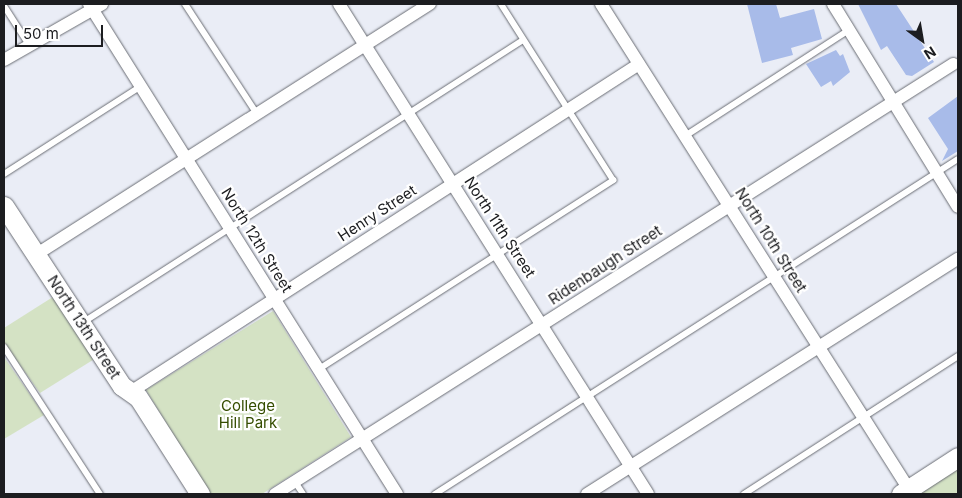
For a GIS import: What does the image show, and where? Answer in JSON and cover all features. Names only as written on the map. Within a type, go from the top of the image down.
[{"type":"street","name":"North 11th Street","points":[[339,4],[588,395],[648,494]]},
{"type":"street","points":[[37,254],[430,4]]},
{"type":"street","name":"North 10th Street","points":[[601,4],[820,347],[907,493]]},
{"type":"street","points":[[833,4],[958,207]]},
{"type":"street","points":[[4,60],[94,6]]},
{"type":"street","name":"North 12th Street","points":[[94,6],[141,86],[397,494]]},
{"type":"street","name":"Henry Street","points":[[132,391],[640,64]]},
{"type":"street","name":"Ridenbaugh Street","points":[[275,494],[954,64]]},
{"type":"street","name":"North 13th Street","points":[[4,206],[122,386],[132,391],[200,494]]},
{"type":"street","points":[[587,494],[958,258]]},
{"type":"street","points":[[907,493],[958,458]]},
{"type":"lane","points":[[185,4],[257,114]]},
{"type":"lane","points":[[319,369],[613,180],[501,4]]},
{"type":"lane","points":[[4,6],[29,45]]},
{"type":"lane","points":[[685,136],[849,30]]},
{"type":"lane","points":[[82,323],[229,227],[524,40]]},
{"type":"lane","points":[[4,174],[141,86]]},
{"type":"lane","points":[[435,494],[958,159]]},
{"type":"lane","points":[[4,347],[100,494]]},
{"type":"lane","points":[[744,494],[958,356]]},
{"type":"lane","points":[[295,482],[303,494]]},
{"type":"green space","points":[[56,295],[96,358],[40,393],[4,343],[4,328]]},
{"type":"green space","name":"College Hill Park","points":[[273,311],[351,437],[262,494],[210,494],[146,390]]},
{"type":"green space","points":[[4,357],[44,415],[4,439]]},
{"type":"green space","points":[[958,466],[958,494],[922,494],[922,491]]},
{"type":"building","points":[[747,4],[776,4],[780,18],[814,9],[822,39],[791,48],[793,55],[762,63]]},
{"type":"building","points":[[858,4],[896,4],[934,62],[912,76],[906,75],[887,46],[881,50]]},
{"type":"building","points":[[836,50],[840,56],[843,54],[850,72],[833,86],[831,81],[821,87],[806,64]]},
{"type":"building","points":[[958,96],[958,151],[942,161],[948,149],[928,118]]}]
